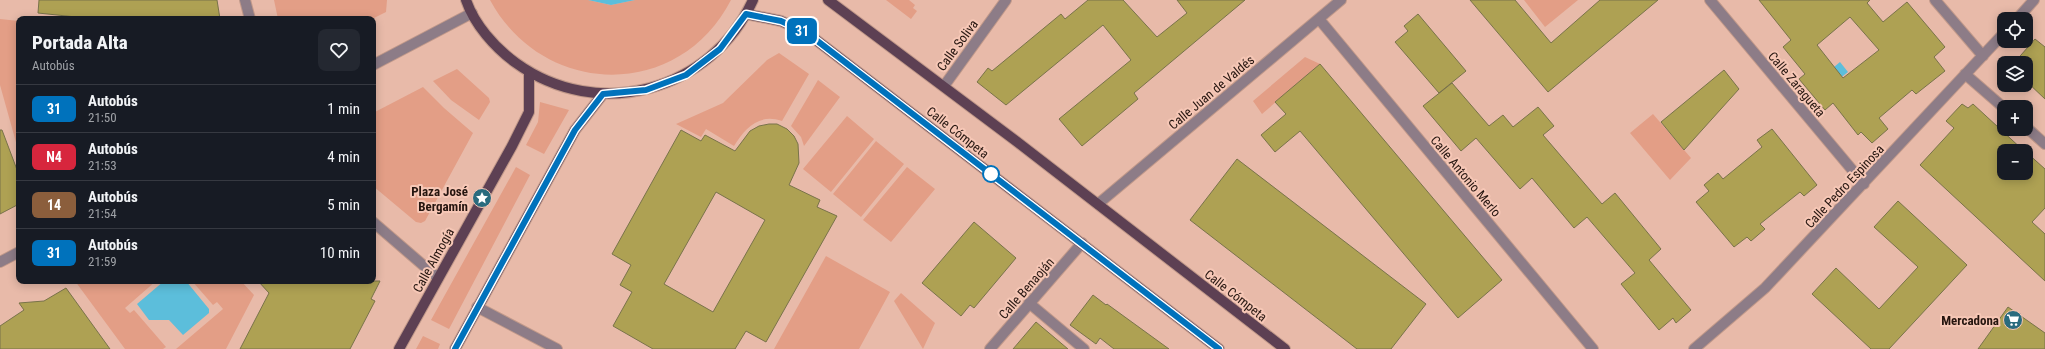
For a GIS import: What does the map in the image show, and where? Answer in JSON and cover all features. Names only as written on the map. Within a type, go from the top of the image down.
[{"type":"main road","points":[[466,0],[472,13],[490,40],[508,58],[529,73],[565,88],[603,94],[646,90],[686,75],[720,49],[746,14],[753,0]]},
{"type":"main road","name":"Calle Cómpeta","points":[[828,0],[944,86],[1285,349]]},
{"type":"main road","name":"Calle Cómpeta","points":[[746,14],[781,21],[807,33],[1220,349]]},
{"type":"main road","name":"Calle Almogía","points":[[399,349],[512,146],[529,112],[529,73]]},
{"type":"main road","points":[[455,349],[575,130],[603,94]]},
{"type":"street","points":[[244,0],[249,16]]},
{"type":"street","name":"Calle Soliva","points":[[944,86],[1006,0]]},
{"type":"street","name":"Calle Juan de Valdés","points":[[1098,204],[1341,0]]},
{"type":"street","name":"Calle Zaragueta","points":[[1710,0],[1864,184]]},
{"type":"street","points":[[1935,0],[1983,56]]},
{"type":"street","points":[[2023,12],[2034,0]]},
{"type":"street","points":[[376,63],[472,13]]},
{"type":"street","name":"Calle Antonio Merlo","points":[[1319,19],[1593,349]]},
{"type":"street","name":"Calle Pedro Espinosa","points":[[1694,349],[1765,288],[1997,41]]},
{"type":"street","points":[[1965,74],[1997,102]]},
{"type":"street","points":[[2033,133],[2045,144]]},
{"type":"street","points":[[376,225],[438,278]]},
{"type":"street","name":"Calle Benaoján","points":[[990,349],[1082,244]]},
{"type":"street","points":[[0,262],[16,254]]},
{"type":"street","points":[[1029,303],[1078,347]]},
{"type":"street","points":[[477,307],[557,349]]},
{"type":"shaded area","points":[[274,0],[387,0],[386,12],[376,17],[277,16]]},
{"type":"shaded area","points":[[490,0],[588,0],[611,5],[635,0],[731,0],[708,33],[679,56],[646,70],[611,75],[576,70],[543,56],[513,32]]},
{"type":"shaded area","points":[[886,0],[909,0],[915,5],[913,8],[917,11],[911,19]]},
{"type":"shaded area","points":[[1524,0],[1578,0],[1545,27]]},
{"type":"shaded area","points":[[0,19],[16,21],[16,142],[0,85]]},
{"type":"shaded area","points":[[779,53],[809,74],[782,121],[766,119],[754,124],[743,133],[734,146],[706,129],[701,137],[676,124],[723,103],[767,60]]},
{"type":"shaded area","points":[[1305,57],[1320,64],[1262,114],[1253,101]]},
{"type":"shaded area","points":[[457,69],[489,98],[490,102],[479,120],[451,100],[433,81]]},
{"type":"shaded area","points":[[818,80],[840,97],[804,146],[801,137],[791,126]]},
{"type":"shaded area","points":[[423,87],[444,108],[473,133],[425,221],[421,223],[416,222],[376,189],[376,111]]},
{"type":"shaded area","points":[[540,102],[569,110],[544,154],[526,145],[538,122]]},
{"type":"shaded area","points":[[1653,114],[1691,158],[1670,180],[1630,133]]},
{"type":"shaded area","points":[[847,116],[874,139],[831,192],[803,169]]},
{"type":"shaded area","points":[[876,141],[904,164],[861,217],[833,194]]},
{"type":"shaded area","points":[[516,167],[530,175],[449,329],[431,320]]},
{"type":"shaded area","points":[[907,167],[935,189],[891,242],[863,220]]},
{"type":"shaded area","points":[[826,256],[890,292],[859,349],[774,349]]},
{"type":"shaded area","points":[[77,284],[153,284],[125,308],[130,313],[134,310],[166,347],[163,349],[125,349]]},
{"type":"shaded area","points":[[195,284],[244,284],[254,295],[226,349],[176,349],[223,309],[217,302],[213,305]]},
{"type":"shaded area","points":[[901,293],[935,323],[923,349],[894,301]]},
{"type":"shaded area","points":[[423,336],[440,344],[438,349],[416,349]]},
{"type":"water","points":[[588,0],[635,0],[611,5]]},
{"type":"water","points":[[1840,62],[1848,72],[1824,91],[1816,82]]},
{"type":"water","points":[[160,284],[188,284],[209,309],[209,313],[183,335],[169,320],[149,320],[137,304]]},
{"type":"building","points":[[39,0],[217,0],[220,16],[66,16],[38,13]]},
{"type":"building","points":[[1088,0],[1123,0],[1157,37],[1187,13],[1177,0],[1245,0],[1134,93],[1138,99],[1082,146],[1059,119],[1131,60],[1103,25],[1006,105],[977,82],[988,68],[992,71],[1061,14],[1065,19]]},
{"type":"building","points":[[1470,0],[1515,0],[1551,43],[1600,0],[1658,0],[1548,92]]},
{"type":"building","points":[[1759,0],[1870,0],[1867,3],[1883,22],[1907,2],[1945,47],[1934,57],[1945,71],[1916,94],[1912,90],[1879,118],[1888,129],[1872,143],[1861,132],[1858,135],[1833,103],[1825,110],[1799,79],[1805,74],[1783,47],[1791,40]],"holes":[[[1850,17],[1879,50],[1843,78],[1817,45]]]},
{"type":"building","points":[[1418,14],[1466,71],[1439,93],[1395,42],[1408,31],[1404,26]]},
{"type":"building","points":[[2035,39],[2045,47],[2045,99],[2033,88],[2033,56],[2020,56],[2027,48],[2033,48],[2033,41]]},
{"type":"building","points":[[1320,64],[1502,280],[1458,318],[1300,131],[1275,152],[1261,135],[1286,114],[1275,102]]},
{"type":"building","points":[[1724,70],[1739,89],[1684,150],[1661,122]]},
{"type":"building","points":[[1452,83],[1489,126],[1503,115],[1513,127],[1538,107],[1554,126],[1543,135],[1602,204],[1615,193],[1661,249],[1649,260],[1691,310],[1676,323],[1673,318],[1659,330],[1621,284],[1635,273],[1587,217],[1574,228],[1532,178],[1520,189],[1476,138],[1461,151],[1423,106]]},
{"type":"building","points":[[1962,104],[1968,108],[1973,104],[1997,126],[1997,136],[2008,136],[2016,144],[1997,144],[1997,180],[2033,180],[2033,158],[2045,169],[2045,208],[2032,222],[2045,234],[2045,281],[1920,165],[1954,128],[1946,121]]},
{"type":"building","points":[[777,124],[787,129],[794,136],[798,144],[799,163],[789,185],[820,200],[817,207],[837,216],[766,342],[746,331],[735,349],[653,349],[613,326],[632,292],[620,285],[631,265],[612,254],[681,130],[701,141],[705,135],[735,151],[750,131],[759,126]],"holes":[[[716,192],[765,220],[713,312],[664,284]]]},
{"type":"building","points":[[1772,129],[1817,185],[1804,196],[1800,192],[1760,224],[1765,229],[1751,241],[1747,237],[1734,247],[1696,202],[1709,191],[1704,185],[1718,173],[1723,179],[1762,147],[1757,140]]},
{"type":"building","points":[[0,130],[2,130],[16,167],[16,206],[0,214]]},
{"type":"building","points":[[1237,159],[1426,304],[1391,349],[1357,349],[1190,220]]},
{"type":"building","points":[[1898,201],[1967,265],[1889,349],[1871,349],[1812,294],[1836,268],[1879,309],[1918,267],[1874,227]]},
{"type":"building","points":[[974,222],[1016,258],[974,308],[970,305],[961,316],[922,283]]},
{"type":"building","points":[[376,281],[380,281],[371,299],[375,301],[350,349],[240,349],[269,293],[261,284],[376,284]]},
{"type":"building","points":[[66,288],[110,349],[0,349],[0,326],[24,310],[19,303],[44,301]]},
{"type":"building","points":[[1093,295],[1169,349],[1114,349],[1100,338],[1096,344],[1070,325]]},
{"type":"building","name":"Mercadona","points":[[2008,307],[2045,333],[2045,349],[1978,349]]},
{"type":"building","points":[[1036,322],[1068,349],[1013,349]]},
{"type":"bus line","name":"31","points":[[455,349],[575,130],[603,94],[646,90],[686,75],[720,49],[746,14],[781,21],[807,33],[1044,214],[1052,222],[1118,270],[1219,349]]},
{"type":"place","name":"Plaza José Bergamín","points":[[482,198]]},
{"type":"place","name":"Mercadona","points":[[2013,320]]}]
